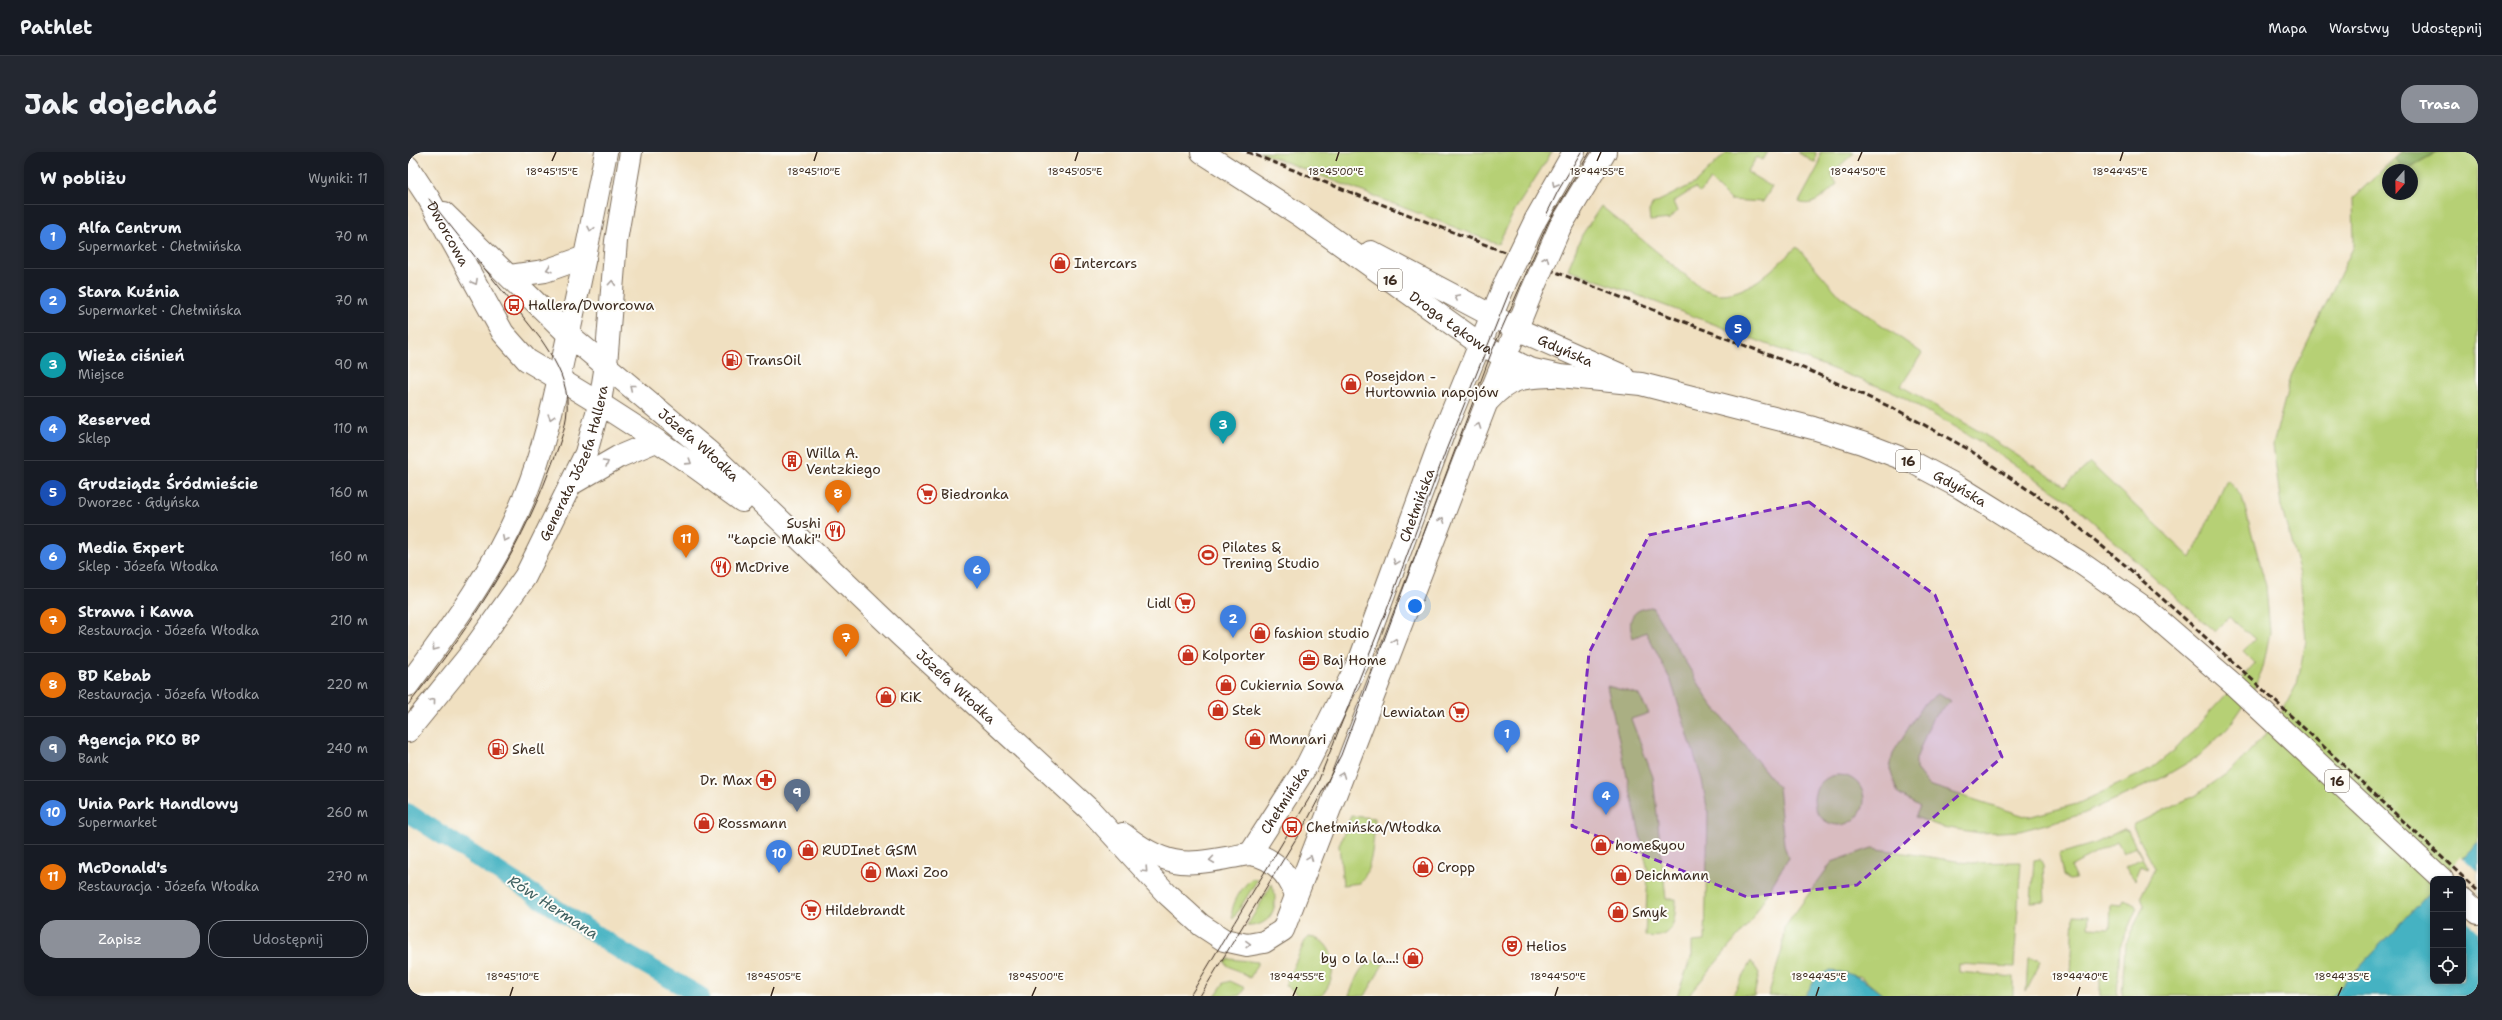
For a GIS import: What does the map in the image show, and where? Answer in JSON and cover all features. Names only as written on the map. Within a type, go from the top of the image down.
[{"type":"main road","name":"Generała Józefa Hallera","points":[[408,731],[468,657],[526,577],[573,483],[591,439],[600,402],[606,365],[616,241],[631,152]]},
{"type":"main road","name":"Droga Łąkowa","points":[[1202,152],[1301,216],[1480,344],[1504,358]]},
{"type":"main road","name":"Chełmińska","points":[[1250,854],[1306,765],[1361,657],[1443,434],[1506,280],[1536,219],[1574,152]]},
{"type":"main road","name":"Chełmińska","points":[[1211,933],[1232,943],[1247,946],[1264,942],[1282,930],[1504,358],[1560,227],[1605,152]]},
{"type":"main road","points":[[408,685],[458,618],[504,542],[540,457],[554,408],[604,162]]},
{"type":"main road","points":[[408,167],[429,199]]},
{"type":"main road","name":"Dworcowa","points":[[429,199],[510,276],[569,335]]},
{"type":"main road","name":"Dworcowa","points":[[429,199],[503,333],[527,360],[559,379]]},
{"type":"main road","name":"Droga Łąkowa","points":[[1301,216],[1491,316]]},
{"type":"main road","points":[[510,276],[545,271],[585,257]]},
{"type":"main road","name":"Gdyńska","points":[[1491,316],[1641,384]]},
{"type":"main road","name":"Józefa Włodka","points":[[569,335],[709,452],[823,562],[1090,810],[1166,893],[1211,933]]},
{"type":"main road","name":"Gdyńska","points":[[1504,358],[1529,368],[1560,376],[1641,384],[1813,428],[1862,443],[1914,463],[1961,488],[2078,561],[2145,608],[2233,684],[2439,876]]},
{"type":"main road","name":"Chełmińska","points":[[1486,404],[1505,385],[1517,379],[1560,376]]},
{"type":"main road","name":"Józefa Włodka","points":[[559,379],[600,402],[656,441],[694,464],[823,562]]},
{"type":"main road","points":[[573,483],[618,457],[656,441]]},
{"type":"main road","name":"Józefa Włodka","points":[[1090,810],[1136,844],[1155,855],[1175,861],[1207,861],[1250,854]]},
{"type":"main road","points":[[1250,854],[1264,859],[1283,870],[1291,880],[1296,895]]},
{"type":"main road","points":[[2466,902],[2478,913]]},
{"type":"highlighted area","points":[[1809,502],[1935,595],[2002,757],[1857,885],[1747,897],[1572,826],[1589,653],[1649,535]]},
{"type":"green space","points":[[1259,152],[1552,152],[1515,210],[1498,244]]},
{"type":"green space","points":[[1727,152],[1768,152],[1763,160],[1757,157],[1747,172],[1772,187],[1763,202],[1730,200],[1710,180],[1700,193],[1695,188],[1673,202],[1677,211],[1670,219],[1650,221],[1649,211],[1653,204],[1695,183]]},
{"type":"green space","points":[[1797,152],[1816,152],[1815,163]]},
{"type":"green space","points":[[1820,152],[1855,152],[1831,174],[1837,184],[1820,199],[1815,202],[1804,204],[1799,202],[1819,165]]},
{"type":"green space","points":[[2402,152],[2437,152],[2416,164],[2400,164],[2395,158]]},
{"type":"green space","points":[[2437,152],[2478,152],[2478,842],[2445,876],[2430,876],[2430,891],[2332,996],[2122,996],[2125,946],[2144,905],[2141,896],[2155,868],[2133,828],[2135,824],[2198,794],[2233,769],[2262,738],[2280,715],[2297,684],[2306,641],[2300,575],[2281,506],[2273,445],[2291,376],[2354,246],[2353,198],[2382,170],[2382,200],[2418,200],[2418,164],[2416,164]]},
{"type":"green space","points":[[2395,158],[2400,164],[2389,164]]},
{"type":"green space","points":[[1601,206],[1701,288],[1717,293],[1722,294],[1733,292],[1753,284],[1772,270],[1797,247],[1840,296],[1922,353],[1901,386],[1982,433],[2065,486],[2090,463],[2191,558],[2227,480],[2242,497],[2266,586],[2270,632],[2263,668],[2251,695],[2228,728],[2199,756],[2160,779],[2083,814],[2020,831],[1980,833],[1942,827],[1915,817],[1920,807],[1898,794],[1890,769],[1893,753],[1922,706],[1939,693],[1951,701],[1932,719],[1916,759],[1916,769],[1929,785],[2028,817],[2077,804],[2151,769],[2177,748],[2255,663],[2243,651],[2255,639],[2229,617],[2215,632],[2071,502],[1977,440],[1896,393],[1568,269],[1582,235]]},
{"type":"green space","points":[[1652,607],[1710,702],[1778,787],[1784,844],[1788,858],[1751,921],[1688,996],[1677,996],[1692,955],[1692,942],[1705,941],[1708,813],[1702,780],[1671,681],[1646,632],[1633,638],[1631,632],[1630,626],[1632,616],[1639,610]]},
{"type":"green space","points":[[1607,686],[1638,694],[1649,713],[1631,719],[1653,777],[1666,899],[1676,899],[1675,916],[1671,928],[1667,933],[1655,937],[1645,936],[1648,871]]},
{"type":"green space","points":[[1839,775],[1848,777],[1859,786],[1864,800],[1862,809],[1853,820],[1839,825],[1830,823],[1819,814],[1814,800],[1816,791],[1825,780]]},
{"type":"green space","points":[[1351,816],[1375,818],[1373,843],[1368,869],[1360,883],[1343,885],[1339,845]]},
{"type":"green space","points":[[2124,829],[2128,831],[2148,869],[2141,866],[2135,880],[2125,867],[2142,858],[2135,846],[2123,853],[2117,842],[2070,867],[2076,879],[2069,880],[2063,876],[2059,854],[2093,844]]},
{"type":"green space","points":[[1872,848],[1969,863],[2021,862],[2014,967],[1959,964],[1959,972],[2013,977],[2013,996],[1884,996],[1860,976],[1818,975],[1805,996],[1768,996],[1782,950],[1784,928],[1832,862]]},
{"type":"green space","points":[[2040,859],[2043,865],[2045,901],[2031,902],[2034,860]]},
{"type":"green space","points":[[1251,879],[1258,879],[1233,919],[1232,909],[1234,904],[1240,892]]},
{"type":"green space","points":[[1272,884],[1275,900],[1272,913],[1263,923],[1247,926]]},
{"type":"green space","points":[[2124,900],[2136,905],[2137,908],[2120,946],[2117,996],[2100,996],[2100,975],[2071,973],[2074,915],[2089,916],[2088,927],[2110,928],[2111,904],[2122,905]]},
{"type":"green space","points":[[1309,937],[1319,940],[1326,945],[1333,962],[1331,980],[1327,989],[1321,996],[1299,996],[1285,985],[1305,941]]},
{"type":"green space","points":[[2028,958],[2039,959],[2041,961],[2026,992]]},
{"type":"green space","points":[[1229,959],[1258,962],[1250,978],[1227,965],[1225,962]]},
{"type":"green space","points":[[1386,959],[1365,996],[1349,996],[1358,975],[1365,966],[1377,960]]},
{"type":"green space","points":[[1751,961],[1759,973],[1754,996],[1732,996]]},
{"type":"green space","points":[[1230,981],[1245,988],[1239,996],[1215,996],[1224,983]]},
{"type":"water","points":[[2478,842],[2478,996],[2332,996],[2430,891],[2430,984],[2466,984],[2466,876],[2445,876]]},
{"type":"water","points":[[1829,971],[1853,975],[1871,985],[1884,996],[1805,996],[1818,975]]},
{"type":"pier","points":[[2461,856],[2478,872],[2478,932],[2466,921],[2466,876],[2443,876]]},
{"type":"waterway","name":"Rów Hermana","points":[[408,813],[623,952],[700,996]]},
{"type":"tram line","points":[[1190,996],[1316,787],[1386,612],[1446,450],[1512,285],[1558,191],[1581,152]]},
{"type":"tram line","points":[[1200,996],[1308,819],[1341,755],[1492,351],[1548,223],[1590,152]]},
{"type":"tram line","points":[[408,705],[450,650],[489,593],[506,563],[537,501],[550,469],[565,426],[567,408],[564,382],[545,345],[429,199]]},
{"type":"railway","points":[[1247,152],[1808,370],[1899,411],[1968,449],[2058,510],[2125,565],[2244,672],[2478,891]]},
{"type":"place","name":"Intercars","points":[[1060,263]]},
{"type":"place","name":"Hallera/Dworcowa","points":[[514,305]]},
{"type":"place","name":"Grudziądz Śródmieście","points":[[1738,348]]},
{"type":"place","name":"TransOil","points":[[732,360]]},
{"type":"place","name":"Posejdon - Hurtownia napojów","points":[[1351,384]]},
{"type":"place","name":"Wieża ciśnień","points":[[1223,444]]},
{"type":"place","name":"Willa A. Ventzkiego","points":[[792,461]]},
{"type":"place","name":"Biedronka","points":[[927,494]]},
{"type":"place","name":"BD Kebab","points":[[838,513]]},
{"type":"place","name":"Sushi \"Łapcie Maki\"","points":[[835,531]]},
{"type":"place","name":"Pilates & Trening Studio","points":[[1208,555]]},
{"type":"place","name":"McDonald's","points":[[686,558]]},
{"type":"place","name":"McDrive","points":[[721,567]]},
{"type":"place","name":"Media Expert","points":[[977,589]]},
{"type":"place","name":"Lidl","points":[[1185,603]]},
{"type":"place","name":"fashion studio","points":[[1260,633]]},
{"type":"place","name":"Stara Kuźnia","points":[[1233,638]]},
{"type":"place","name":"Kolporter","points":[[1188,655]]},
{"type":"place","name":"Strawa i Kawa","points":[[846,657]]},
{"type":"place","name":"Baj Home","points":[[1309,660]]},
{"type":"place","name":"Cukiernia Sowa","points":[[1226,685]]},
{"type":"place","name":"KiK","points":[[886,697]]},
{"type":"place","name":"Stek","points":[[1218,710]]},
{"type":"place","name":"Lewiatan","points":[[1459,712]]},
{"type":"place","name":"Monnari","points":[[1255,739]]},
{"type":"place","name":"Shell","points":[[498,749]]},
{"type":"place","name":"Alfa Centrum","points":[[1507,753]]},
{"type":"place","name":"Dr. Max","points":[[766,780]]},
{"type":"place","name":"Agencja PKO BP","points":[[797,812]]},
{"type":"place","name":"Reserved","points":[[1606,815]]},
{"type":"place","name":"Rossmann","points":[[704,823]]},
{"type":"place","name":"Chełmińska/Włodka","points":[[1292,827]]},
{"type":"place","name":"home&you","points":[[1601,845]]},
{"type":"place","name":"RUDInet GSM","points":[[808,850]]},
{"type":"place","name":"Cropp","points":[[1423,867]]},
{"type":"place","name":"Maxi Zoo","points":[[871,872]]},
{"type":"place","name":"Unia Park Handlowy","points":[[779,873]]},
{"type":"place","name":"Deichmann","points":[[1621,875]]},
{"type":"place","name":"Hildebrandt","points":[[811,910]]},
{"type":"place","name":"Smyk","points":[[1618,912]]},
{"type":"place","name":"Helios","points":[[1512,946]]},
{"type":"place","name":"by o la la...!","points":[[1413,958]]}]
